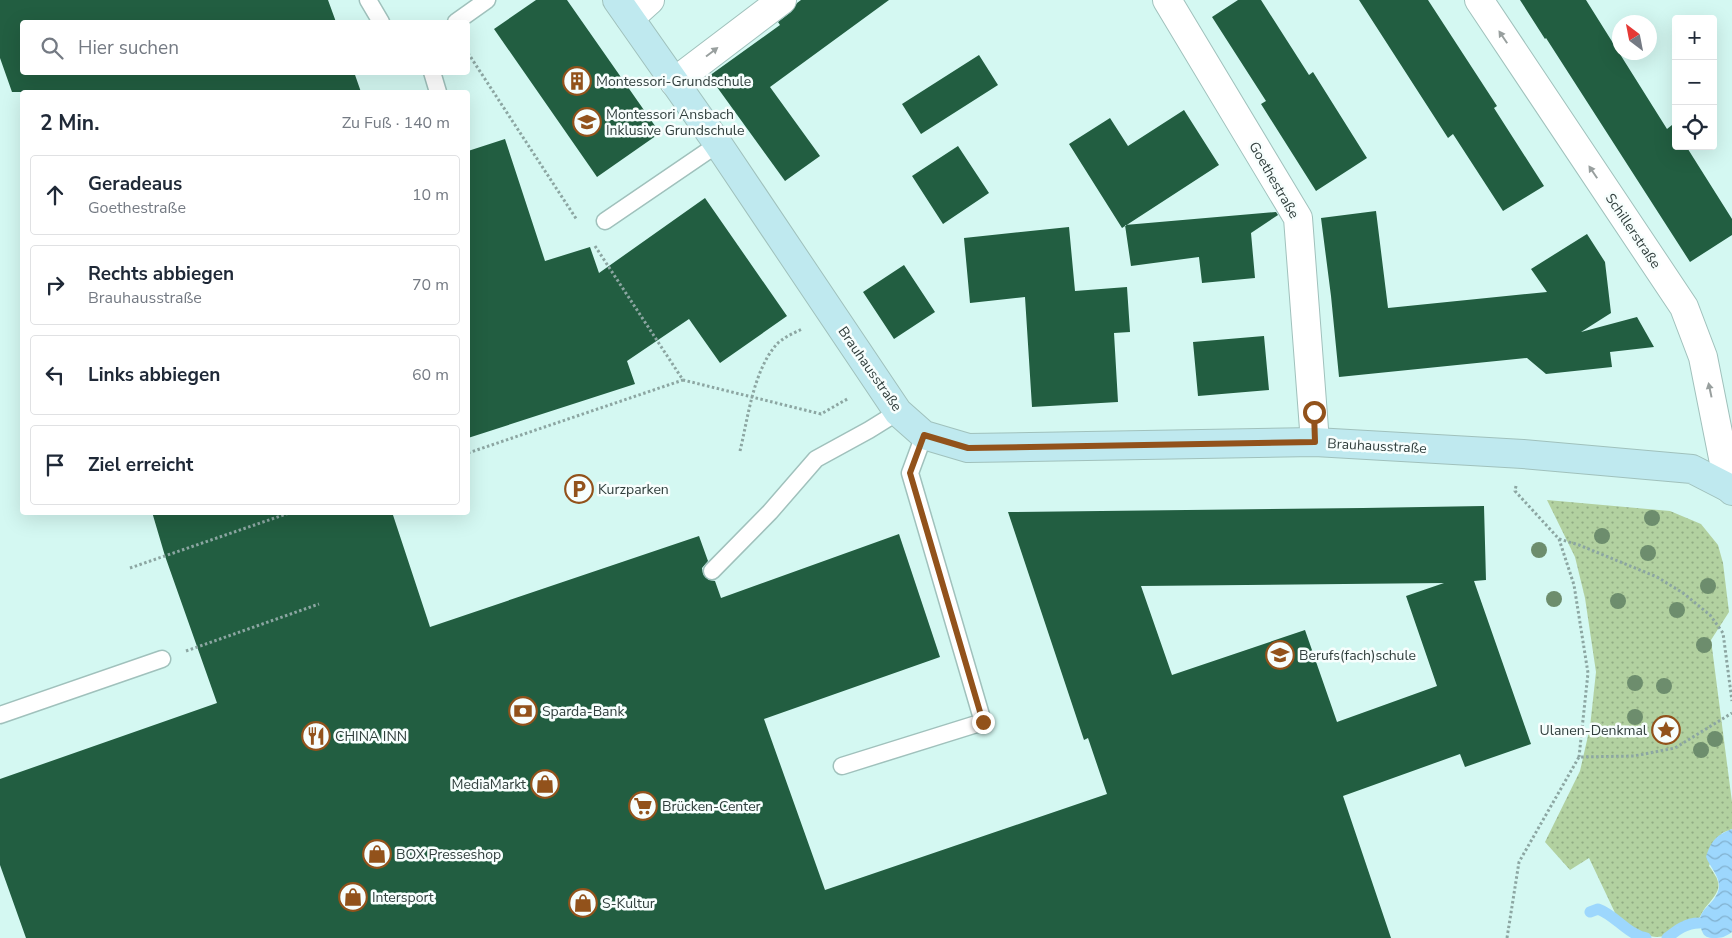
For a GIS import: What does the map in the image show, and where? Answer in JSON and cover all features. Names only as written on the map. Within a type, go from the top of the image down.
[{"type":"main road","name":"Brauhausstraße","points":[[632,6],[674,82],[718,144],[898,412],[924,435],[968,448],[1315,442],[1523,454],[1692,469],[1731,489]]},
{"type":"street","points":[[674,82],[695,64],[782,0]]},
{"type":"street","name":"Goethestraße","points":[[1167,0],[1298,218],[1315,442]]},
{"type":"street","name":"Schillerstraße","points":[[1479,0],[1684,307],[1703,357],[1731,489]]},
{"type":"lane","points":[[368,0],[380,20]]},
{"type":"lane","points":[[459,20],[487,0]]},
{"type":"lane","points":[[433,75],[437,90]]},
{"type":"lane","points":[[604,221],[718,144]]},
{"type":"lane","points":[[712,571],[770,512],[816,459],[898,412]]},
{"type":"lane","points":[[842,766],[983,722],[910,473],[924,435]]},
{"type":"lane","points":[[0,715],[162,659]]},
{"type":"path","points":[[470,57],[581,225]]},
{"type":"path","points":[[592,242],[684,380]]},
{"type":"path","points":[[740,451],[761,368],[776,344],[806,327]]},
{"type":"path","points":[[470,452],[684,380],[821,414],[849,398]]},
{"type":"path","points":[[1506,938],[1519,862],[1579,757],[1588,673],[1574,585],[1559,539],[1515,491],[1523,454]]},
{"type":"path","points":[[130,568],[283,515]]},
{"type":"path","points":[[1559,539],[1579,545],[1657,577],[1683,593],[1710,615],[1724,633],[1732,700]]},
{"type":"path","points":[[162,659],[318,604]]},
{"type":"path","points":[[1579,757],[1634,756],[1675,748],[1732,713]]},
{"type":"green space","points":[[1547,500],[1670,511],[1701,524],[1718,545],[1723,563],[1729,612],[1711,640],[1732,802],[1732,829],[1722,833],[1709,866],[1718,883],[1717,892],[1714,897],[1697,922],[1683,925],[1667,936],[1642,935],[1626,925],[1617,917],[1589,858],[1570,870],[1545,842],[1580,771],[1590,727],[1596,672],[1585,598],[1575,557]]},
{"type":"water","points":[[1732,829],[1732,932],[1725,936],[1710,938],[1703,933],[1700,917],[1718,893],[1719,882],[1706,857],[1715,839]]},
{"type":"building","points":[[0,0],[328,0],[335,20],[20,20],[20,75],[355,75],[360,90],[20,90],[20,92],[12,92],[0,58]]},
{"type":"building","name":"Montessori-Grundschule","points":[[536,0],[567,0],[660,133],[597,177],[494,29]]},
{"type":"building","points":[[801,0],[889,0],[770,87],[820,156],[785,181],[709,76],[780,25],[778,22],[791,12]]},
{"type":"building","points":[[1238,0],[1261,0],[1309,75],[1313,72],[1367,158],[1316,191],[1261,104],[1266,101],[1212,17]]},
{"type":"building","points":[[1359,0],[1428,0],[1497,106],[1494,108],[1544,186],[1503,211],[1453,134],[1448,138]]},
{"type":"building","points":[[1520,0],[1586,0],[1612,41],[1612,60],[1624,60],[1667,129],[1672,125],[1672,150],[1689,150],[1732,219],[1732,235],[1690,262]]},
{"type":"building","points":[[979,55],[998,85],[921,134],[902,104]]},
{"type":"building","points":[[1184,110],[1219,165],[1122,228],[1069,144],[1110,118],[1128,146]]},
{"type":"building","points":[[505,139],[545,261],[590,247],[599,273],[705,198],[787,316],[720,363],[689,319],[627,361],[635,384],[470,437],[470,150]]},
{"type":"building","points":[[958,146],[989,193],[943,224],[912,176]]},
{"type":"building","points":[[1376,211],[1388,308],[1547,292],[1531,269],[1587,234],[1605,262],[1611,313],[1581,332],[1637,317],[1654,347],[1610,352],[1612,367],[1546,374],[1527,358],[1339,377],[1321,218]]},
{"type":"building","points":[[1276,212],[1278,215],[1251,233],[1255,278],[1202,283],[1199,257],[1131,266],[1125,225]]},
{"type":"building","points":[[1069,227],[1075,291],[1127,287],[1130,332],[1114,333],[1118,402],[1032,407],[1025,297],[970,303],[964,238]]},
{"type":"building","points":[[904,265],[935,312],[894,339],[863,292]]},
{"type":"building","points":[[1264,336],[1269,390],[1198,396],[1193,342]]},
{"type":"building","points":[[1484,506],[1486,580],[1474,581],[1531,744],[1465,767],[1460,754],[1343,796],[1391,938],[26,938],[0,865],[0,779],[217,703],[165,556],[153,515],[393,515],[430,627],[699,536],[708,561],[702,568],[703,574],[709,580],[715,581],[721,598],[899,534],[940,657],[764,719],[825,890],[1107,794],[1088,738],[1084,740],[1008,512]],"holes":[[[1444,583],[1406,596],[1437,686],[1337,722],[1305,630],[1172,675],[1141,586]]]},
{"type":"waterway","points":[[1590,912],[1598,909],[1633,933],[1646,938]]},
{"type":"waterway","points":[[1667,938],[1686,926],[1699,923]]},
{"type":"place","name":"Montessori-Grundschule","points":[[577,81]]},
{"type":"place","name":"Montessori Ansbach Inklusive Grundschule","points":[[587,122]]},
{"type":"place","name":"Kurzparken","points":[[579,489]]},
{"type":"place","name":"Berufs(fach)schule","points":[[1280,655]]},
{"type":"place","name":"Sparda-Bank","points":[[523,711]]},
{"type":"place","name":"Ulanen-Denkmal","points":[[1666,730]]},
{"type":"place","name":"CHINA INN","points":[[316,736]]},
{"type":"place","name":"MediaMarkt","points":[[545,784]]},
{"type":"place","name":"Brücken-Center","points":[[643,806]]},
{"type":"place","name":"BOX Presseshop","points":[[377,854]]},
{"type":"place","name":"Intersport","points":[[353,897]]},
{"type":"place","name":"S-Kultur","points":[[583,903]]},
{"type":"route","points":[[983,722],[910,473],[924,435],[968,448],[1315,442],[1314,412]]}]
